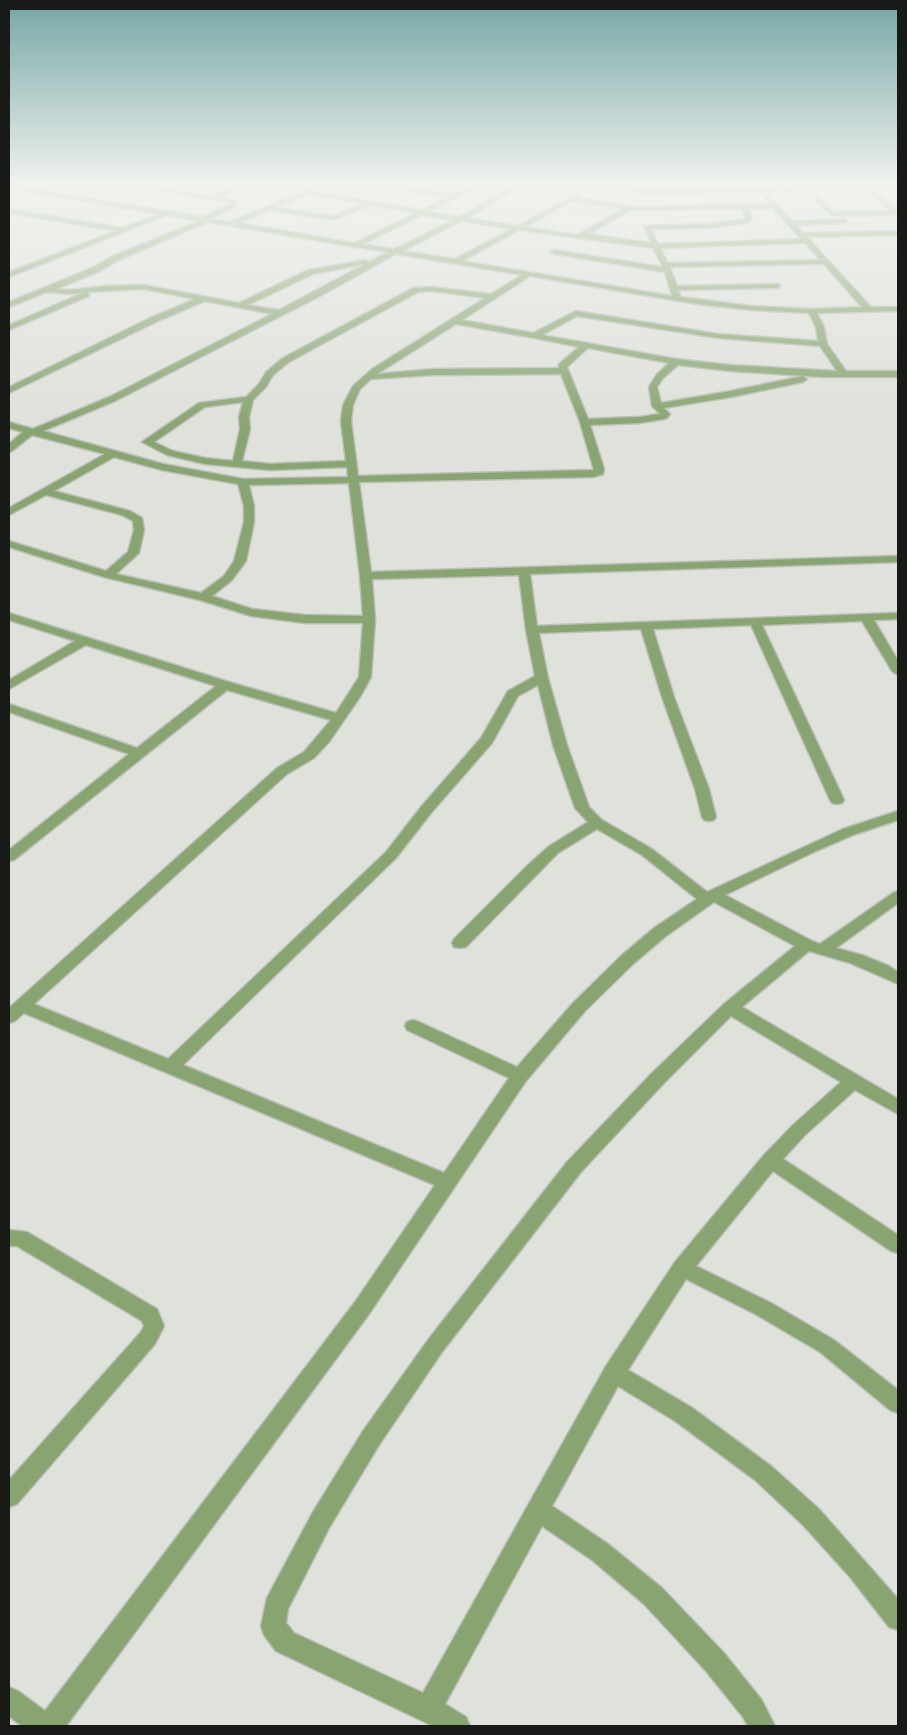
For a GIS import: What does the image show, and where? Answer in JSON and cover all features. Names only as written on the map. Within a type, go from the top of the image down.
[{"type":"street","points":[[9,265],[26,268]]},
{"type":"street","points":[[9,275],[34,265]]},
{"type":"street","points":[[9,305],[104,265]]},
{"type":"street","points":[[241,305],[311,272],[350,265]]},
{"type":"street","points":[[9,449],[35,430],[132,389],[369,265]]},
{"type":"street","points":[[473,265],[751,308],[812,311],[898,309]]},
{"type":"street","points":[[645,265],[666,268],[716,265]]},
{"type":"street","points":[[664,265],[677,298]]},
{"type":"street","points":[[733,265],[737,271]]},
{"type":"street","points":[[828,265],[869,310]]},
{"type":"street","points":[[9,1017],[282,771],[309,755],[324,739],[354,697],[365,677],[369,620],[366,576],[346,421],[348,405],[356,388],[366,377],[529,274]]},
{"type":"street","points":[[743,279],[748,286]]},
{"type":"street","points":[[674,288],[777,286]]},
{"type":"street","points":[[47,290],[69,292],[99,288],[144,287],[280,313]]},
{"type":"street","points":[[9,328],[99,288]]},
{"type":"street","points":[[237,463],[245,429],[244,417],[249,398],[263,385],[269,374],[286,360],[416,290],[432,289],[494,297]]},
{"type":"street","points":[[9,390],[153,320],[206,298]]},
{"type":"street","points":[[812,311],[820,327],[823,344],[844,375]]},
{"type":"street","points":[[534,336],[576,312],[718,336],[823,344]]},
{"type":"street","points":[[455,321],[676,362],[755,371],[844,375],[898,374]]},
{"type":"street","points":[[9,425],[35,430],[162,467],[243,482],[593,474],[599,472],[599,469],[585,422],[563,371],[563,364],[585,346]]},
{"type":"street","points":[[585,422],[639,420],[664,416],[665,414],[657,406],[653,387],[676,362]]},
{"type":"street","points":[[366,377],[433,372],[563,371]]},
{"type":"street","points":[[657,406],[731,394],[823,374]]},
{"type":"street","points":[[249,398],[202,405],[147,442],[170,453],[206,461],[270,467],[351,464]]},
{"type":"street","points":[[9,416],[31,420],[35,430]]},
{"type":"street","points":[[9,512],[114,452]]},
{"type":"street","points":[[203,597],[228,578],[240,561],[249,522],[243,482]]},
{"type":"street","points":[[45,492],[126,513],[138,520],[137,544],[133,553],[108,576]]},
{"type":"street","points":[[9,544],[108,576],[203,597],[251,612],[305,619],[369,620]]},
{"type":"street","points":[[366,576],[898,559]]},
{"type":"street","points":[[524,572],[532,630],[542,678],[560,745],[582,808],[597,823],[647,852],[709,897],[806,945],[824,949],[883,970],[898,979]]},
{"type":"street","points":[[9,616],[225,685],[339,718]]},
{"type":"street","points":[[532,630],[898,616]]},
{"type":"street","points":[[866,617],[898,671]]},
{"type":"street","points":[[755,622],[838,800]]},
{"type":"street","points":[[646,627],[668,697],[702,789],[709,818]]},
{"type":"street","points":[[9,684],[84,640]]},
{"type":"street","points":[[171,1066],[391,854],[426,810],[487,740],[513,694],[542,678]]},
{"type":"street","points":[[9,857],[225,685]]},
{"type":"street","points":[[9,708],[138,753]]},
{"type":"street","points":[[50,1726],[362,1308],[520,1076],[579,1007],[627,960],[660,932],[709,897],[768,867],[841,835],[898,815]]},
{"type":"street","points":[[460,943],[546,856],[597,823]]},
{"type":"street","points":[[824,949],[898,896]]},
{"type":"street","points":[[457,1726],[428,1709],[285,1642],[272,1626],[276,1606],[321,1520],[371,1438],[441,1338],[574,1167],[658,1078],[730,1008],[806,945]]},
{"type":"street","points":[[22,1005],[446,1182]]},
{"type":"street","points":[[730,1008],[898,1107]]},
{"type":"street","points":[[413,1026],[520,1076]]},
{"type":"street","points":[[428,1709],[614,1373],[682,1268],[771,1160],[799,1130],[853,1081]]},
{"type":"street","points":[[771,1160],[898,1245]]},
{"type":"street","points":[[9,1238],[20,1238],[150,1315],[154,1326],[148,1338],[9,1496]]},
{"type":"street","points":[[682,1268],[764,1310],[826,1346],[898,1403]]},
{"type":"street","points":[[614,1373],[684,1414],[763,1473],[811,1517],[858,1569],[898,1618]]},
{"type":"street","points":[[538,1510],[600,1552],[654,1596],[715,1662],[752,1708],[762,1726]]},
{"type":"street","points":[[9,1700],[43,1726]]}]
